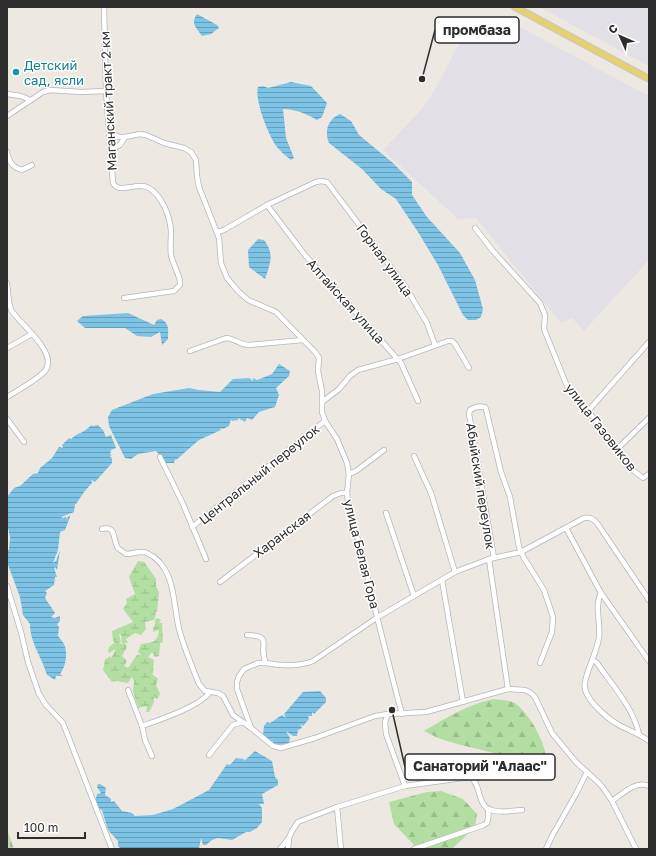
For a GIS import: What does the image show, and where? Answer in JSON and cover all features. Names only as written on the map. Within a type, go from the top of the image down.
[{"type":"main road","points":[[515,7],[649,79]]},
{"type":"street","name":"Маганский тракт 2 км","points":[[104,7],[106,91],[111,174],[114,186],[122,189],[134,186],[145,186],[153,191],[164,206],[171,231],[171,254],[180,281],[180,285],[174,291],[124,298]]},
{"type":"street","points":[[7,116],[43,92],[50,90],[82,92],[106,91]]},
{"type":"street","points":[[7,94],[21,96],[30,100]]},
{"type":"street","name":"улица Белая Гора","points":[[109,132],[119,137],[140,134],[146,135],[164,143],[184,148],[191,152],[196,160],[199,187],[217,232],[221,248],[221,263],[227,278],[231,284],[248,300],[276,312],[316,353],[319,358],[318,371],[322,391],[322,412],[325,421],[342,449],[347,463],[349,474],[347,492],[402,714]]},
{"type":"street","points":[[110,150],[120,145],[125,137]]},
{"type":"street","points":[[7,152],[9,160],[15,168],[22,170],[32,165]]},
{"type":"street","name":"Горная улица","points":[[267,205],[316,182],[324,181],[330,185],[405,286],[427,322],[435,345]]},
{"type":"street","points":[[217,232],[224,230],[267,205]]},
{"type":"street","name":"Алтайская улица","points":[[267,205],[305,255],[398,359],[418,401]]},
{"type":"street","name":"улица Газовиков","points":[[475,228],[498,257],[540,304],[545,316],[544,329],[567,386],[588,411],[616,450],[640,477],[643,478],[649,474]]},
{"type":"street","points":[[7,283],[11,310],[46,351],[48,357],[47,368],[41,375],[7,397]]},
{"type":"street","points":[[7,348],[32,334]]},
{"type":"street","points":[[190,351],[226,338],[230,338],[244,345],[303,340]]},
{"type":"street","points":[[322,402],[339,389],[350,376],[358,370],[398,359],[448,341],[454,343],[469,368]]},
{"type":"street","points":[[588,411],[649,342]]},
{"type":"street","name":"Абыйский переулок","points":[[508,689],[492,559],[469,414],[470,410],[476,407],[484,407],[486,409],[510,497],[514,527],[521,552]]},
{"type":"street","points":[[616,450],[649,418]]},
{"type":"street","points":[[7,419],[24,442]]},
{"type":"street","name":"Центральный переулок","points":[[192,527],[325,421]]},
{"type":"street","points":[[349,474],[356,471],[384,450]]},
{"type":"street","points":[[414,456],[431,493],[455,572]]},
{"type":"street","points":[[160,457],[206,559]]},
{"type":"street","name":"Харанская","points":[[220,582],[333,496],[347,492]]},
{"type":"street","points":[[386,513],[414,596]]},
{"type":"street","points":[[251,728],[242,703],[237,682],[244,669],[258,663],[291,666],[306,664],[313,661],[378,617],[455,572],[492,559],[521,552],[584,518],[593,518],[649,600]]},
{"type":"street","points":[[566,528],[601,593],[649,661]]},
{"type":"street","points":[[102,529],[110,529],[118,547],[126,554],[140,552],[147,553],[162,565],[173,590],[179,629],[202,690],[218,693],[223,696],[233,715],[273,746],[281,748],[289,746],[363,720],[388,714],[426,712],[508,689],[525,690],[535,697],[552,733],[576,762],[600,784],[612,801],[636,849]]},
{"type":"street","points":[[521,552],[544,590],[553,617],[552,632],[540,663]]},
{"type":"street","points":[[442,580],[463,702]]},
{"type":"street","points":[[7,586],[21,632],[28,662],[39,694],[46,705],[63,723],[112,849]]},
{"type":"street","points":[[601,593],[599,609],[599,635],[593,660],[585,682],[585,691],[591,701],[611,720],[620,726],[639,734],[649,741]]},
{"type":"street","points":[[247,635],[258,635],[262,638],[264,642],[264,658],[266,663]]},
{"type":"street","points":[[593,660],[630,711],[639,734]]},
{"type":"street","points":[[128,690],[152,756]]},
{"type":"street","points":[[142,726],[180,712],[202,699],[210,692]]},
{"type":"street","points":[[388,714],[385,722],[386,734],[405,786]]},
{"type":"street","points":[[209,755],[233,725],[243,722]]},
{"type":"street","points":[[546,849],[588,772]]},
{"type":"street","points":[[280,849],[289,838],[298,822],[337,807],[405,786],[470,778],[475,782],[482,803],[488,809],[493,811],[522,810]]},
{"type":"street","points":[[612,801],[640,784],[649,786]]},
{"type":"street","points":[[337,807],[341,849]]},
{"type":"street","points":[[414,849],[487,823],[490,815],[488,809]]},
{"type":"street","points":[[288,849],[289,838]]},
{"type":"shaded area","points":[[539,7],[649,7],[649,66]]},
{"type":"shaded area","points":[[499,16],[649,96],[649,260],[584,331],[572,318],[561,323],[476,218],[458,219],[383,150],[422,109],[437,86],[456,49],[478,23]]},
{"type":"green space","points":[[138,561],[144,562],[156,579],[156,586],[159,592],[157,612],[154,613],[156,614],[154,620],[145,622],[146,629],[141,635],[135,633],[126,639],[128,643],[125,643],[127,647],[122,656],[127,661],[124,666],[128,668],[137,655],[141,655],[138,652],[141,644],[156,640],[159,630],[153,632],[155,619],[158,618],[161,620],[159,623],[162,623],[163,642],[160,643],[159,656],[155,657],[152,652],[148,657],[154,660],[153,673],[150,675],[152,674],[158,679],[156,685],[160,694],[157,699],[154,697],[154,702],[149,712],[146,712],[147,706],[138,708],[133,691],[134,681],[132,677],[128,683],[116,681],[112,682],[103,670],[105,660],[110,656],[111,658],[115,651],[115,649],[109,653],[108,652],[109,647],[115,642],[113,641],[112,631],[133,622],[123,609],[127,603],[126,599],[135,594],[129,577]],"holes":[[[119,634],[121,635],[122,643],[125,643],[120,644],[121,643],[119,643],[121,642]]]},
{"type":"green space","points":[[494,699],[514,703],[521,708],[531,721],[540,737],[545,752],[545,758],[540,766],[528,777],[506,756],[457,744],[438,738],[424,731],[475,704]]},
{"type":"green space","points":[[441,791],[463,799],[477,814],[475,827],[452,849],[410,849],[414,845],[394,824],[389,802],[427,792]]},
{"type":"green space","points":[[7,829],[14,849],[7,849]]},
{"type":"water","points":[[197,14],[217,25],[219,28],[211,34],[202,36],[194,23]]},
{"type":"water","points":[[291,82],[311,86],[327,103],[322,117],[317,120],[301,112],[283,109],[286,138],[294,158],[291,160],[277,147],[270,135],[260,109],[257,93],[258,87],[263,86],[268,88]]},
{"type":"water","points":[[340,114],[351,121],[359,135],[393,163],[412,182],[412,195],[427,217],[460,253],[475,280],[483,309],[481,317],[476,320],[468,320],[463,315],[438,265],[396,199],[381,189],[362,169],[329,143],[327,134],[328,126],[336,116]]},
{"type":"water","points":[[258,239],[264,240],[270,250],[270,264],[265,279],[249,267],[248,250]]},
{"type":"water","points":[[128,313],[154,325],[157,320],[161,319],[167,325],[168,339],[162,345],[160,332],[151,337],[137,336],[125,328],[85,328],[77,321],[83,316]]},
{"type":"water","points":[[279,364],[290,371],[289,376],[276,388],[279,395],[275,407],[259,412],[252,420],[247,418],[245,422],[238,418],[238,420],[232,421],[231,419],[229,426],[223,429],[220,428],[221,430],[199,440],[176,460],[175,459],[174,463],[166,463],[156,451],[138,454],[131,459],[125,458],[109,426],[108,417],[112,410],[153,394],[189,388],[220,392],[233,379],[249,378],[253,381],[253,378],[257,380],[272,374]]},
{"type":"water","points":[[91,425],[98,425],[103,430],[106,437],[111,435],[116,448],[111,450],[110,455],[112,454],[110,457],[112,458],[112,463],[95,482],[91,480],[92,483],[75,504],[74,512],[61,517],[66,517],[66,519],[70,515],[65,530],[60,532],[58,550],[53,563],[56,561],[60,550],[57,570],[55,567],[54,568],[57,577],[55,577],[54,585],[45,591],[47,593],[45,598],[55,613],[51,617],[55,618],[60,616],[60,621],[57,624],[59,627],[58,636],[64,644],[66,651],[65,663],[60,674],[63,676],[56,676],[55,680],[47,675],[34,644],[30,624],[23,615],[20,597],[8,565],[7,550],[9,550],[10,537],[7,523],[7,497],[14,488],[20,486],[33,474],[38,473],[40,468],[52,458],[59,447],[63,448],[62,445],[69,438],[71,439]]},
{"type":"water","points":[[320,691],[326,698],[326,702],[314,714],[312,712],[312,716],[308,716],[309,719],[303,726],[300,724],[302,728],[298,730],[297,736],[293,736],[286,731],[290,738],[289,743],[277,745],[263,735],[264,726],[267,722],[270,723],[282,715],[286,718],[284,714],[303,692]]},
{"type":"water","points":[[255,751],[272,761],[275,777],[278,780],[278,785],[262,794],[264,804],[259,804],[262,808],[262,822],[257,828],[232,840],[218,838],[212,840],[206,845],[203,845],[201,838],[199,849],[121,849],[118,846],[118,841],[108,830],[102,810],[97,808],[95,802],[97,794],[101,793],[97,787],[98,784],[100,784],[106,788],[105,795],[111,799],[111,802],[114,801],[122,811],[132,813],[135,816],[153,815],[173,809],[209,790],[227,764],[230,765],[236,758],[244,759],[244,761]]},
{"type":"place","name":"Детский сад, ясли","points":[[16,72]]},
{"type":"place","name":"промбаза","points":[[422,79]]},
{"type":"place","name":"Санаторий \"Алаас\"","points":[[392,710]]}]
